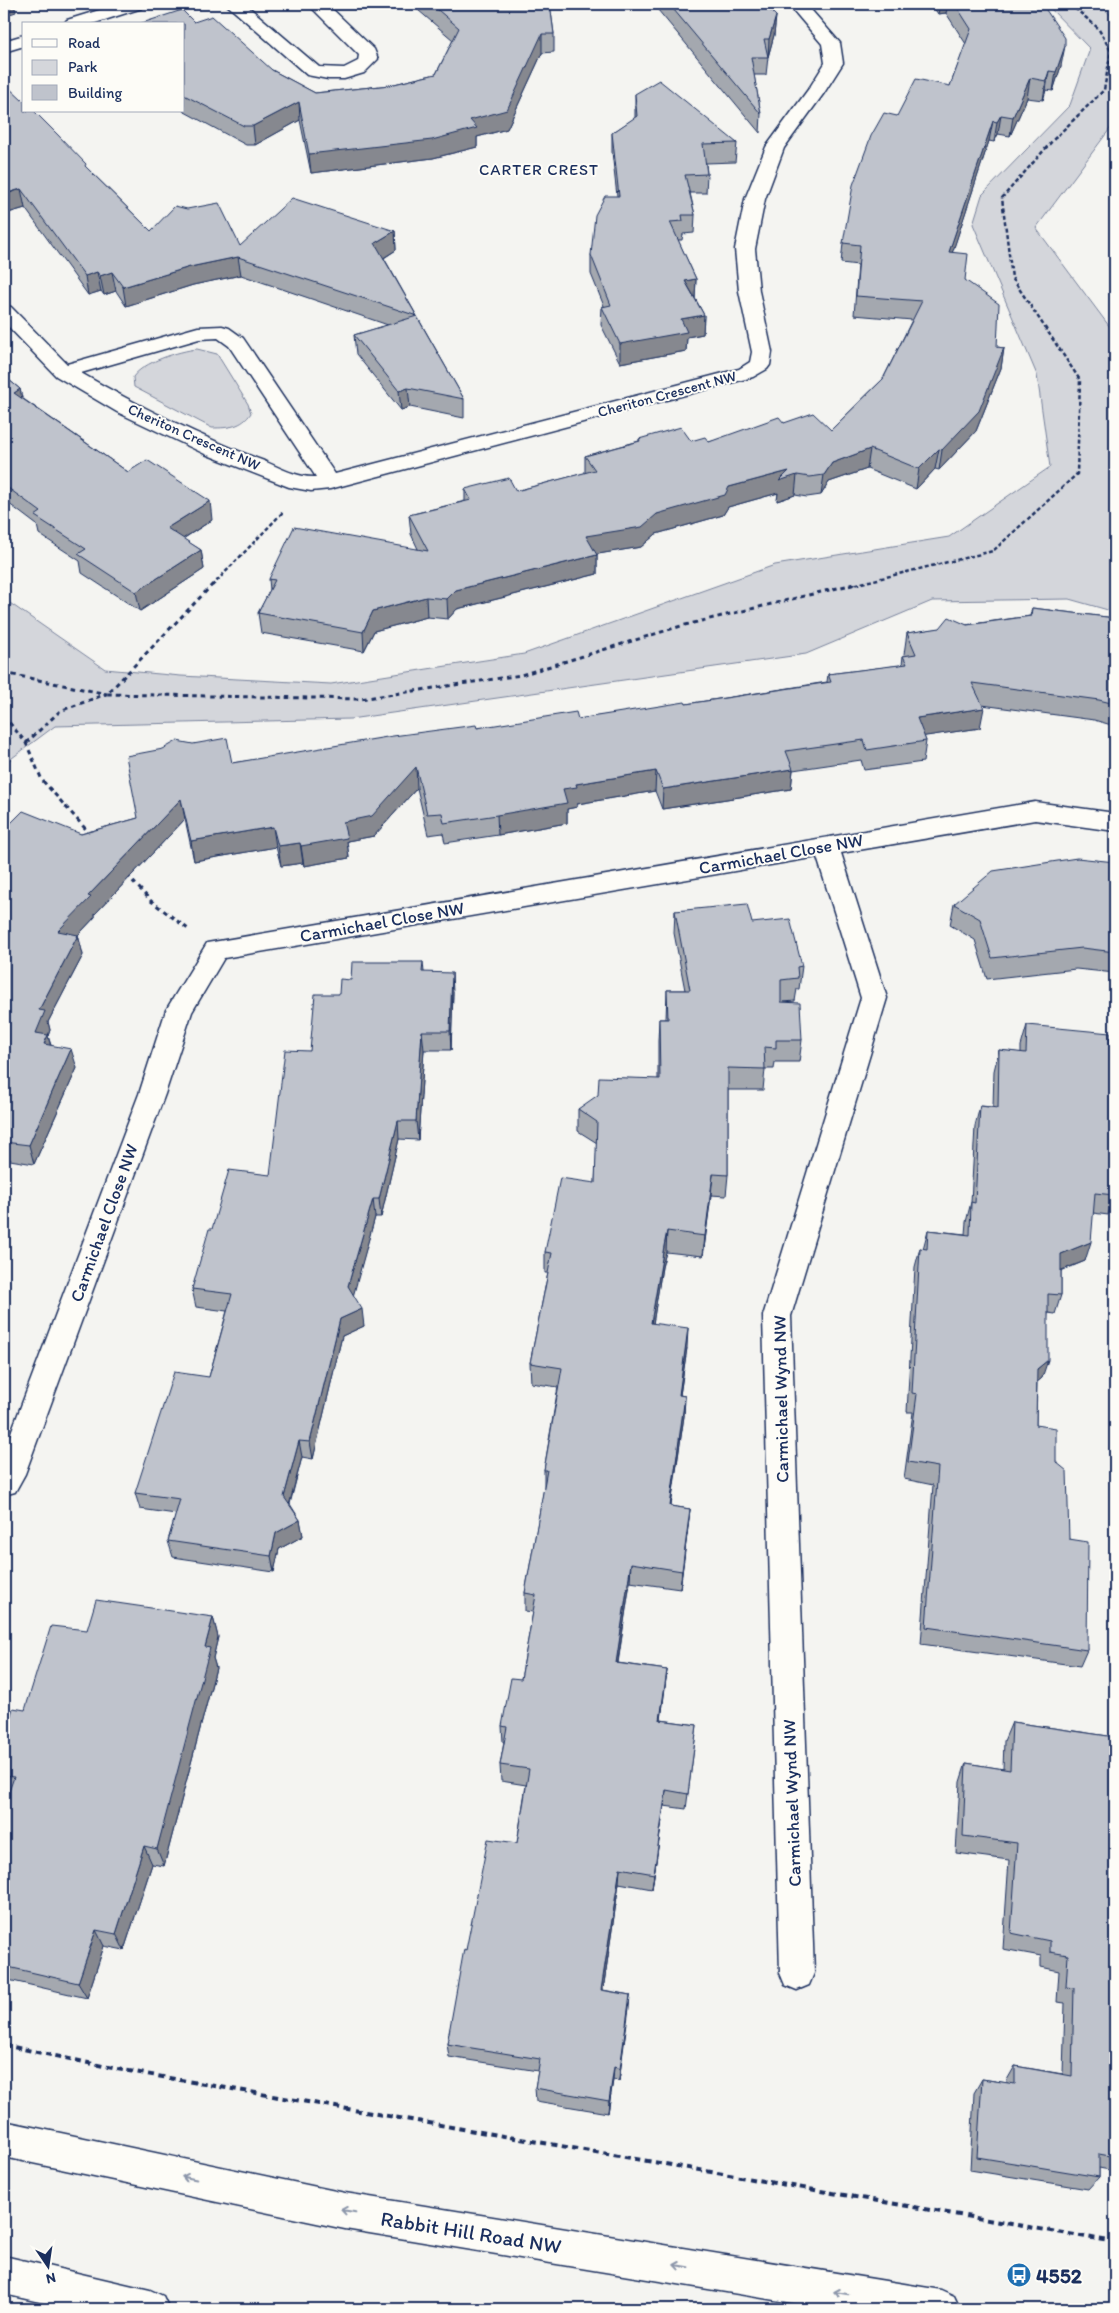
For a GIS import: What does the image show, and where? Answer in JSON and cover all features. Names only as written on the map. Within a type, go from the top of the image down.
[{"type":"street","points":[[78,22],[112,7],[136,4]]},
{"type":"street","points":[[235,4],[313,71],[324,74],[349,72],[366,64],[369,59],[368,53],[317,4]]},
{"type":"street","name":"Cheriton Crescent NW","points":[[4,311],[63,372],[124,407],[213,449],[297,482],[311,484],[330,482],[746,374],[760,365],[762,352],[749,290],[744,249],[754,199],[775,147],[818,89],[834,63],[831,44],[797,4]]},
{"type":"street","points":[[4,47],[22,41]]},
{"type":"street","points":[[63,372],[198,333],[222,332],[236,342],[330,482]]},
{"type":"street","name":"Carmichael Close NW","points":[[4,1482],[10,1474],[148,1103],[179,1010],[216,950],[1035,811],[1115,822]]},
{"type":"street","name":"Carmichael Wynd NW","points":[[797,1973],[777,1316],[874,998],[826,846]]},
{"type":"street","name":"Rabbit Hill Road NW","points":[[4,2139],[345,2211],[941,2309]]},
{"type":"street","points":[[4,2275],[150,2309]]},
{"type":"path","points":[[4,673],[107,694],[360,699],[522,675],[681,626],[993,551],[1077,474],[1080,380],[1012,278],[1002,198],[1053,140],[1104,90],[1111,51],[1098,28],[1070,4]]},
{"type":"path","points":[[1111,51],[1115,52]]},
{"type":"path","points":[[26,742],[60,711],[107,694],[299,494],[330,482]]},
{"type":"path","points":[[4,716],[26,742],[42,780],[93,837]]},
{"type":"path","points":[[125,873],[151,901],[216,950]]},
{"type":"path","points":[[4,2045],[137,2073],[1115,2242]]},
{"type":"green space","points":[[1046,4],[1099,4],[1115,19],[1115,122],[1036,228],[1115,334],[1115,612],[1069,599],[932,601],[806,654],[350,719],[55,726],[4,764],[4,599],[105,669],[181,676],[331,684],[524,654],[775,565],[949,537],[1050,467],[1037,375],[973,224],[982,195],[1070,105],[1090,49]]},
{"type":"green space","points":[[197,349],[217,354],[248,404],[251,413],[239,424],[229,427],[212,428],[134,387],[133,377],[153,362],[181,352]]},
{"type":"building","points":[[431,4],[550,4],[554,34],[542,34],[507,110],[470,120],[477,128],[432,140],[309,154],[299,102],[253,126],[244,126],[185,96],[185,22],[145,22],[182,10],[194,22],[212,16],[272,70],[315,93],[390,85],[436,74],[459,28]]},
{"type":"building","points":[[669,4],[764,4],[776,16],[769,39],[764,39],[768,57],[751,57],[761,114]]},
{"type":"building","points":[[955,4],[1042,4],[1065,38],[1065,46],[1056,72],[1049,71],[1046,81],[1030,78],[1013,117],[1001,115],[997,122],[993,121],[949,252],[968,254],[965,280],[999,304],[997,347],[1004,348],[979,411],[942,450],[939,449],[919,469],[870,449],[832,463],[824,475],[810,477],[797,475],[779,481],[789,471],[729,487],[725,495],[657,514],[642,527],[586,536],[597,555],[456,590],[447,599],[426,597],[373,611],[363,632],[258,613],[275,580],[269,579],[294,527],[428,551],[409,515],[471,500],[465,489],[509,478],[516,491],[595,470],[585,456],[640,441],[639,439],[681,427],[691,441],[705,437],[709,442],[779,417],[784,423],[813,413],[831,430],[883,379],[922,301],[856,296],[860,245],[843,243],[853,185],[871,136],[884,113],[897,116],[916,79],[950,86],[971,29]]},
{"type":"building","points":[[659,80],[737,143],[703,144],[707,174],[685,175],[695,215],[682,215],[683,221],[670,222],[696,279],[685,281],[704,315],[681,319],[687,332],[620,344],[602,307],[611,305],[591,255],[595,215],[605,196],[619,196],[612,133],[637,116],[635,94]]},
{"type":"building","points":[[4,83],[22,100],[22,112],[35,112],[86,164],[85,166],[151,231],[175,206],[187,209],[219,203],[240,246],[292,198],[395,231],[375,243],[417,316],[238,257],[190,267],[123,287],[112,272],[100,276],[97,272],[85,276],[21,189],[4,194]]},
{"type":"building","points":[[417,316],[464,399],[408,388],[399,391],[354,335]]},
{"type":"building","points":[[4,376],[20,389],[14,393],[128,472],[147,460],[210,501],[167,528],[201,550],[136,592],[78,554],[86,549],[35,516],[41,512],[4,485]]},
{"type":"building","points":[[1032,608],[1115,618],[1115,704],[1099,700],[972,683],[984,708],[917,718],[926,741],[867,750],[864,740],[786,751],[793,769],[663,789],[656,771],[576,784],[577,787],[563,789],[567,803],[444,823],[442,813],[427,814],[416,767],[372,816],[343,822],[347,838],[301,846],[300,843],[278,846],[273,827],[191,841],[181,799],[88,896],[91,897],[58,931],[78,935],[39,1010],[45,1011],[36,1033],[48,1035],[44,1044],[71,1049],[29,1145],[4,1142],[4,830],[23,811],[81,834],[138,818],[126,756],[163,749],[177,741],[193,744],[227,738],[232,763],[393,736],[476,725],[477,728],[576,712],[578,719],[831,682],[828,674],[907,664],[903,656],[916,654],[907,633],[940,628],[949,617],[967,625],[1031,616]]},
{"type":"building","points":[[1077,858],[1115,862],[1115,952],[1082,948],[992,958],[980,919],[954,904],[993,871]]},
{"type":"building","points":[[747,904],[752,923],[790,919],[802,966],[797,967],[798,978],[781,980],[781,1002],[800,1003],[802,1040],[776,1040],[776,1048],[764,1047],[765,1069],[728,1068],[728,1175],[713,1174],[705,1236],[667,1231],[664,1246],[651,1323],[688,1328],[679,1395],[685,1396],[670,1506],[690,1509],[682,1571],[631,1563],[616,1663],[667,1670],[660,1720],[697,1725],[688,1794],[666,1790],[654,1874],[620,1868],[601,1990],[630,1995],[620,2069],[614,2067],[609,2101],[535,2088],[540,2059],[447,2044],[464,1949],[466,1950],[488,1839],[517,1843],[529,1769],[500,1765],[507,1727],[502,1726],[511,1678],[521,1679],[536,1595],[525,1593],[547,1470],[544,1470],[562,1368],[530,1363],[552,1253],[545,1252],[560,1178],[595,1183],[597,1122],[578,1109],[598,1095],[599,1077],[660,1079],[659,1019],[668,1019],[667,990],[690,990],[675,911]]},
{"type":"building","points":[[352,962],[423,962],[422,972],[452,973],[450,1031],[422,1031],[416,1121],[398,1121],[379,1199],[373,1199],[348,1286],[362,1309],[340,1319],[310,1442],[299,1441],[284,1497],[300,1520],[276,1533],[271,1556],[168,1541],[180,1499],[135,1493],[174,1372],[209,1377],[232,1294],[192,1289],[209,1229],[212,1229],[229,1170],[270,1175],[285,1050],[310,1051],[315,994],[339,994],[340,979],[351,980]]},
{"type":"building","points":[[1027,1025],[1110,1033],[1110,1044],[1115,1045],[1114,1195],[1095,1193],[1091,1242],[1061,1254],[1061,1295],[1048,1294],[1048,1360],[1037,1369],[1036,1425],[1056,1428],[1056,1462],[1067,1471],[1069,1539],[1088,1542],[1087,1650],[926,1627],[938,1467],[908,1462],[917,1394],[912,1393],[920,1248],[927,1249],[928,1230],[970,1235],[971,1202],[975,1203],[980,1106],[998,1108],[999,1050],[1026,1053]]},
{"type":"building","points":[[96,1600],[213,1617],[205,1647],[210,1648],[157,1849],[144,1846],[116,1934],[96,1930],[78,1983],[4,1966],[4,1806],[14,1777],[4,1776],[4,1738],[13,1708],[25,1710],[51,1626],[87,1630]]},
{"type":"building","points":[[1012,1722],[1115,1737],[1115,2157],[1099,2154],[1099,2177],[977,2157],[982,2079],[1015,2084],[1015,2066],[1072,2076],[1074,1988],[1066,1987],[1068,1955],[1050,1952],[1050,1941],[1011,1933],[1017,1843],[963,1836],[966,1763],[1010,1770]]},
{"type":"place","name":"4552","points":[[1019,2275]]},
{"type":"district","name":"CARTER CREST","points":[[539,169]]}]
